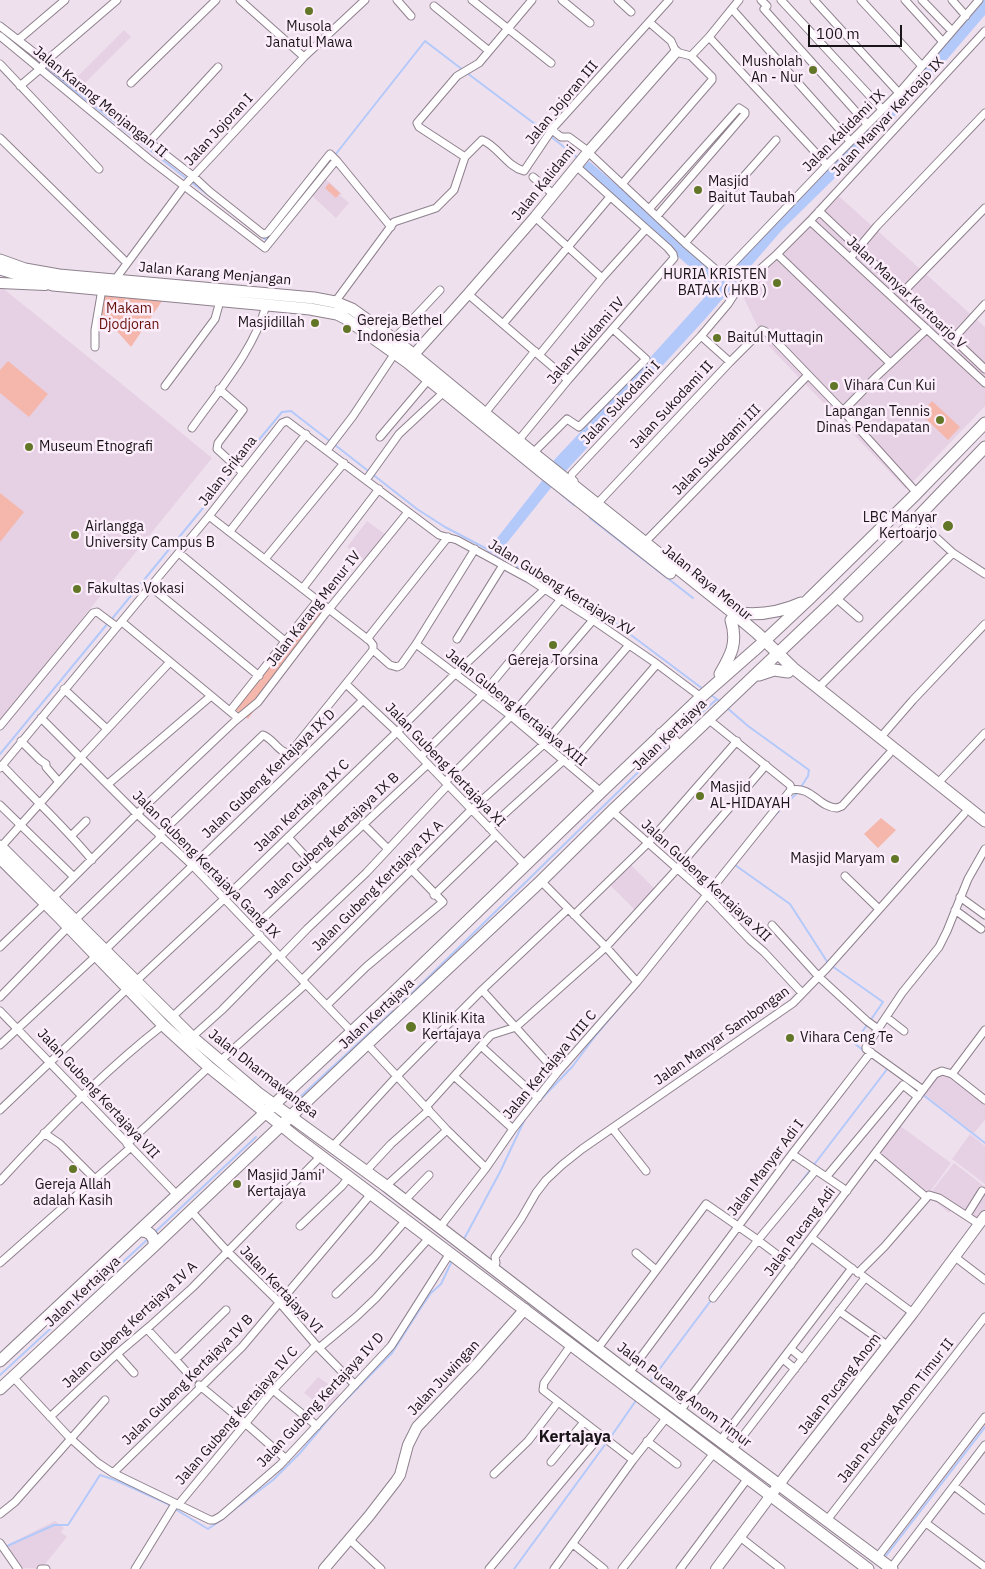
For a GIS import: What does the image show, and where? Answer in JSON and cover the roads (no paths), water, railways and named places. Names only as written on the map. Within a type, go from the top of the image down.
[{"type":"main road","name":"Jalan Karang Menjangan","points":[[0,260],[40,272],[80,278],[108,286]]},
{"type":"main road","name":"Jalan Karang Menjangan","points":[[0,269],[53,285],[108,286],[185,292],[314,298],[335,302],[352,309],[394,339],[410,358]]},
{"type":"main road","name":"Jalan Karang Menjangan","points":[[185,292],[220,301],[310,309],[337,314],[346,318],[395,353],[410,358]]},
{"type":"main road","name":"Jalan Raya Menur","points":[[410,358],[444,392],[545,468],[732,616]]},
{"type":"main road","name":"Jalan Raya Menur","points":[[410,358],[485,413],[533,453],[545,468]]},
{"type":"main road","name":"Jalan Kertajaya","points":[[0,1361],[142,1231],[177,1195],[390,996],[701,696],[808,600],[985,423]]},
{"type":"main road","name":"Jalan Kertajaya","points":[[0,1389],[541,881],[836,598],[985,447]]},
{"type":"main road","name":"Jalan Raya Menur","points":[[561,481],[577,488],[597,504],[624,531],[645,542],[762,643],[788,672],[889,754],[902,760],[985,821]]},
{"type":"main road","points":[[716,683],[729,660],[733,648],[732,616],[765,614],[808,600]]},
{"type":"main road","name":"Jalan Raya Menur","points":[[775,656],[880,738],[902,760],[964,814],[985,829]]},
{"type":"main road","points":[[748,681],[770,670],[788,672]]},
{"type":"main road","points":[[662,734],[668,735],[673,739],[676,744],[676,750]]},
{"type":"main road","name":"Jalan Dharmawangsa","points":[[0,851],[168,1021],[281,1126],[453,1256]]},
{"type":"main road","points":[[390,996],[394,1006],[403,1010]]},
{"type":"main road","name":"Jalan Dharmawangsa","points":[[168,1021],[192,1037],[214,1064],[275,1104],[333,1146],[462,1244]]},
{"type":"main road","points":[[142,1231],[151,1234],[154,1243]]},
{"type":"main road","name":"Jalan Pucang Anom Timur","points":[[462,1244],[491,1262],[629,1373],[885,1563]]},
{"type":"main road","name":"Jalan Pucang Anom Timur","points":[[453,1256],[868,1569]]},
{"type":"street","points":[[18,40],[65,0]]},
{"type":"street","points":[[20,86],[118,0]]},
{"type":"street","points":[[131,83],[216,0]]},
{"type":"street","points":[[240,0],[304,57]]},
{"type":"street","name":"Jalan Jojoran I","points":[[108,286],[193,176],[304,57],[365,0]]},
{"type":"street","points":[[398,0],[411,16]]},
{"type":"street","points":[[472,0],[551,63]]},
{"type":"street","points":[[465,157],[439,141],[417,124],[457,76],[473,68],[532,0]]},
{"type":"street","points":[[562,0],[590,23]]},
{"type":"street","points":[[618,0],[631,12]]},
{"type":"street","name":"Jalan Jojoran III","points":[[335,302],[395,222],[438,207],[455,188],[465,157],[483,140],[496,150],[502,158],[523,171],[545,138],[669,0]]},
{"type":"street","points":[[691,56],[739,0]]},
{"type":"street","points":[[761,0],[767,6],[764,9],[867,124]]},
{"type":"street","points":[[781,0],[882,109]]},
{"type":"street","points":[[814,0],[899,92]]},
{"type":"street","points":[[861,0],[922,66]]},
{"type":"street","points":[[905,0],[943,42]]},
{"type":"street","points":[[922,0],[952,32]]},
{"type":"street","points":[[952,0],[966,16]]},
{"type":"street","name":"Jalan Kalidami IX","points":[[685,243],[722,275],[899,92],[979,0]]},
{"type":"street","points":[[434,6],[489,51]]},
{"type":"street","points":[[732,9],[850,141]]},
{"type":"street","points":[[622,184],[712,80],[712,77],[691,56],[676,52],[671,41],[650,22]]},
{"type":"street","points":[[0,26],[18,40],[43,65],[89,102],[140,135],[193,176],[262,234],[270,236],[333,164],[335,158],[391,226]]},
{"type":"street","name":"Jalan Manyar Kertoajo IX","points":[[777,254],[810,221],[985,31]]},
{"type":"street","name":"Jalan Karang Menjangan II","points":[[0,36],[43,65],[89,102],[133,143],[264,248],[270,236]]},
{"type":"street","points":[[709,37],[827,165]]},
{"type":"street","name":"Jalan Kalidami","points":[[410,358],[535,217],[576,166],[676,52]]},
{"type":"street","points":[[0,64],[99,169]]},
{"type":"street","points":[[149,142],[218,67]]},
{"type":"street","points":[[649,208],[739,108],[746,112],[657,216]]},
{"type":"street","points":[[850,258],[985,113]]},
{"type":"street","points":[[552,130],[561,137],[569,137],[574,140],[685,243],[776,140]]},
{"type":"street","points":[[133,143],[140,135]]},
{"type":"street","points":[[1,143],[127,263]]},
{"type":"street","points":[[485,413],[646,229],[576,166]]},
{"type":"street","points":[[533,177],[553,194]]},
{"type":"street","points":[[503,324],[610,197]]},
{"type":"street","points":[[904,291],[985,208]]},
{"type":"street","name":"Jalan Manyar Kertoarjo V","points":[[819,211],[985,369]]},
{"type":"street","points":[[535,217],[602,278]]},
{"type":"street","name":"Jalan Manyar Kertoarjo V","points":[[810,221],[985,383]]},
{"type":"street","name":"Jalan Kalidami IV","points":[[518,441],[568,380],[674,258],[673,254],[646,229]]},
{"type":"street","points":[[777,254],[890,363]]},
{"type":"street","name":"Jalan Sukodami I","points":[[577,488],[577,484],[571,478],[572,474],[702,336],[737,290],[777,254]]},
{"type":"street","name":"Jalan Karang Menjangan","points":[[0,283],[53,285]]},
{"type":"street","points":[[889,294],[897,285]]},
{"type":"street","points":[[96,347],[95,330],[108,286]]},
{"type":"street","points":[[394,339],[440,290]]},
{"type":"street","points":[[468,294],[568,380]]},
{"type":"street","points":[[165,386],[215,319],[220,301]]},
{"type":"street","points":[[954,338],[985,304]]},
{"type":"street","points":[[192,428],[253,338],[266,305]]},
{"type":"street","points":[[533,453],[567,420],[579,428],[646,359],[613,329]]},
{"type":"street","points":[[843,411],[890,363],[927,329]]},
{"type":"street","name":"Jalan Sukodami II","points":[[597,504],[762,330],[808,375]]},
{"type":"street","points":[[702,336],[730,362]]},
{"type":"street","points":[[327,449],[353,416],[395,353]]},
{"type":"street","points":[[808,375],[917,493]]},
{"type":"street","name":"Jalan Sukodami III","points":[[645,542],[808,375]]},
{"type":"street","points":[[380,437],[429,379]]},
{"type":"street","points":[[219,390],[243,409],[217,445],[219,451],[239,470]]},
{"type":"street","points":[[369,476],[399,434],[444,392]]},
{"type":"street","name":"Jalan Gubeng Kertajaya XV","points":[[282,423],[290,422],[344,463],[369,476],[378,489],[442,536],[457,540],[475,549],[545,589],[657,664],[701,696]]},
{"type":"street","name":"Jalan Srikana","points":[[1,766],[209,516],[239,470],[282,423]]},
{"type":"street","points":[[230,531],[306,434]]},
{"type":"street","points":[[266,559],[344,463]]},
{"type":"street","points":[[303,588],[378,489]]},
{"type":"street","name":"Jalan Karang Menur IV","points":[[2,941],[55,907],[74,877],[238,718],[248,712],[258,702],[329,609],[408,512]]},
{"type":"street","points":[[209,516],[369,640],[373,645],[373,650],[390,665],[397,667],[416,644],[475,549]]},
{"type":"street","points":[[916,519],[953,553],[984,571]]},
{"type":"street","points":[[369,640],[448,538]]},
{"type":"street","points":[[178,553],[286,642]]},
{"type":"street","points":[[818,688],[953,553]]},
{"type":"street","points":[[457,639],[503,565]]},
{"type":"street","points":[[151,587],[259,676]]},
{"type":"street","name":"Jalan Kertajaya IX C","points":[[0,1110],[224,899],[545,589]]},
{"type":"street","points":[[836,598],[859,618]]},
{"type":"street","points":[[421,756],[483,694],[561,599]]},
{"type":"street","points":[[230,712],[318,600]]},
{"type":"street","points":[[0,726],[93,613],[97,612],[170,662],[238,718]]},
{"type":"street","points":[[192,1037],[366,872],[511,716],[592,620]]},
{"type":"street","points":[[880,738],[985,624]]},
{"type":"street","name":"Jalan Gubeng Kertajaya XIII","points":[[416,644],[511,716],[601,792]]},
{"type":"street","name":"Jalan Gubeng Kertajaya IX A","points":[[0,1263],[95,1179],[214,1064],[304,982],[471,810],[544,744],[629,645]]},
{"type":"street","points":[[290,753],[373,650]]},
{"type":"street","points":[[273,658],[284,667]]},
{"type":"street","points":[[0,851],[80,758],[170,662]]},
{"type":"street","points":[[489,828],[567,762],[657,664]]},
{"type":"street","name":"Jalan Gubeng Kertajaya XI","points":[[346,684],[398,732],[525,865]]},
{"type":"street","points":[[64,689],[107,729]]},
{"type":"street","points":[[108,784],[211,696]]},
{"type":"street","name":"Jalan Gubeng Kertajaya IX D","points":[[0,1045],[298,766],[363,700]]},
{"type":"street","name":"Jalan Gubeng Kertajaya Gang IX","points":[[40,718],[192,866],[352,1032]]},
{"type":"street","points":[[710,718],[766,765],[790,788],[804,789],[826,805],[837,808],[842,806],[889,754]]},
{"type":"street","points":[[936,784],[985,733]]},
{"type":"street","points":[[0,997],[260,737],[263,735],[267,736],[282,751],[290,753]]},
{"type":"street","points":[[21,741],[46,764],[46,767],[59,782]]},
{"type":"street","points":[[574,915],[648,843],[737,741]]},
{"type":"street","points":[[290,753],[298,766]]},
{"type":"street","name":"Jalan Gubeng Kertajaya IX B","points":[[253,928],[428,764]]},
{"type":"street","points":[[366,1171],[428,1108],[492,1034],[516,1027],[606,947],[677,869],[766,765]]},
{"type":"street","points":[[1,766],[71,836],[92,860]]},
{"type":"street","name":"Jalan Kertajaya VIII C","points":[[440,1227],[486,1168],[513,1129],[557,1074],[708,896],[790,788]]},
{"type":"street","points":[[0,806],[74,877]]},
{"type":"street","name":"Jalan Gubeng Kertajaya XII","points":[[612,811],[708,896],[764,952],[802,994]]},
{"type":"street","name":"Jalan Manyar Sambongan","points":[[491,1262],[522,1219],[536,1193],[546,1180],[562,1165],[612,1128],[769,1020],[802,994],[964,814]]},
{"type":"street","points":[[71,836],[86,821]]},
{"type":"street","points":[[363,824],[388,849]]},
{"type":"street","points":[[434,895],[496,835]]},
{"type":"street","points":[[288,837],[316,868]]},
{"type":"street","points":[[921,1093],[869,1054],[866,1047],[876,1028],[939,947],[968,879],[985,849]]},
{"type":"street","points":[[327,1005],[366,967],[443,902],[434,895],[412,870]]},
{"type":"street","points":[[844,876],[879,909]]},
{"type":"street","points":[[541,881],[606,947],[637,982]]},
{"type":"street","points":[[960,897],[985,915]]},
{"type":"street","points":[[333,1146],[397,1076],[482,990],[568,909]]},
{"type":"street","points":[[955,910],[982,929]]},
{"type":"street","points":[[772,925],[819,977],[876,1028]]},
{"type":"street","points":[[0,1180],[82,1095],[168,1021],[260,935]]},
{"type":"street","points":[[482,990],[557,1074]]},
{"type":"street","name":"Jalan Gubeng Kertajaya VII","points":[[0,1011],[177,1195]]},
{"type":"street","points":[[886,1017],[904,1031]]},
{"type":"street","points":[[985,1030],[952,1074],[985,1100]]},
{"type":"street","points":[[367,1044],[447,1130],[486,1168]]},
{"type":"street","points":[[481,1046],[538,1098]]},
{"type":"street","name":"Jalan Manyar Adi I","points":[[629,1373],[869,1054]]},
{"type":"street","name":"Jalan Pucang Adi","points":[[680,1411],[935,1074],[942,1071],[952,1074]]},
{"type":"street","points":[[455,1077],[513,1129]]},
{"type":"street","points":[[827,1176],[903,1084],[921,1093]]},
{"type":"street","points":[[612,1128],[646,1171]]},
{"type":"street","points":[[386,1186],[447,1130]]},
{"type":"street","points":[[44,1133],[80,1162],[95,1179]]},
{"type":"street","points":[[792,1154],[847,1191]]},
{"type":"street","points":[[875,1154],[926,1197]]},
{"type":"street","name":"Jalan Gubeng Kertajaya IV A","points":[[50,1417],[192,1287],[321,1156]]},
{"type":"street","points":[[713,1298],[814,1168]]},
{"type":"street","points":[[405,1200],[429,1175]]},
{"type":"street","points":[[300,1226],[349,1177]]},
{"type":"street","points":[[967,1215],[982,1191]]},
{"type":"street","name":"Jalan Gubeng Kertajaya IV B","points":[[113,1473],[198,1384],[242,1347],[371,1194]]},
{"type":"street","points":[[720,1441],[790,1349],[855,1270],[885,1246],[926,1197],[931,1195],[939,1198],[967,1215],[982,1220]]},
{"type":"street","points":[[598,1348],[706,1205],[757,1239],[791,1265]]},
{"type":"street","name":"Jalan Kertajaya VI","points":[[191,1211],[227,1251],[280,1303],[317,1347],[356,1385]]},
{"type":"street","points":[[336,1294],[375,1256],[406,1220]]},
{"type":"street","name":"Jalan Pucang Anom","points":[[716,1569],[982,1220]]},
{"type":"street","name":"Jalan Gubeng Kertajaya IV C","points":[[135,1569],[176,1504],[273,1390],[317,1347],[356,1317],[376,1298],[429,1238]]},
{"type":"street","points":[[812,1238],[913,1313]]},
{"type":"street","points":[[636,1254],[656,1270]]},
{"type":"street","name":"Jalan Gubeng Kertajaya IV D","points":[[176,1504],[210,1520],[214,1520],[286,1459],[391,1346],[453,1256]]},
{"type":"street","points":[[955,1257],[985,1280]]},
{"type":"street","points":[[732,1450],[865,1278]]},
{"type":"street","points":[[174,1358],[179,1356],[226,1310]]},
{"type":"street","name":"Jalan Juwingan","points":[[324,1569],[400,1475],[408,1444],[417,1427],[525,1310]]},
{"type":"street","points":[[839,1311],[887,1346]]},
{"type":"street","name":"Jalan Pucang Anom Timur II","points":[[828,1520],[985,1317]]},
{"type":"street","points":[[147,1328],[198,1384],[245,1422],[286,1459]]},
{"type":"street","points":[[571,1345],[543,1386],[543,1390],[633,1460]]},
{"type":"street","points":[[790,1349],[803,1359]]},
{"type":"street","points":[[117,1354],[134,1373]]},
{"type":"street","points":[[783,1359],[795,1369]]},
{"type":"street","points":[[13,1377],[69,1440],[98,1463],[113,1473],[176,1504]]},
{"type":"street","points":[[273,1390],[317,1426]]},
{"type":"street","points":[[0,1514],[15,1502],[105,1400]]},
{"type":"street","points":[[494,1474],[528,1441],[558,1402]]},
{"type":"street","points":[[554,1569],[666,1417]]},
{"type":"street","points":[[885,1563],[985,1417]]},
{"type":"street","points":[[551,1462],[584,1422]]},
{"type":"street","points":[[488,1569],[606,1439]]},
{"type":"street","points":[[648,1441],[677,1464]]},
{"type":"street","points":[[885,1563],[926,1523],[985,1445]]},
{"type":"street","points":[[622,1569],[714,1453]]},
{"type":"street","points":[[680,1569],[748,1478]]},
{"type":"street","points":[[954,1486],[985,1510]]},
{"type":"street","points":[[926,1523],[985,1567]]},
{"type":"street","points":[[740,1537],[772,1566],[781,1569]]},
{"type":"street","points":[[350,1539],[381,1569]]},
{"type":"street","points":[[0,1543],[18,1569]]},
{"type":"street","points":[[573,1544],[604,1569]]},
{"type":"street","points":[[41,1569],[46,1569]]},
{"type":"water","points":[[981,0],[985,0],[985,15],[931,78],[842,171],[782,230],[706,318],[554,484],[502,549],[505,560],[495,556],[494,552],[490,553],[487,551],[545,477],[554,460],[713,288],[581,169],[589,161],[632,198],[678,242],[723,277]]},
{"type":"waterway","points":[[335,155],[425,41],[463,70]]},
{"type":"waterway","points":[[24,51],[187,179]]},
{"type":"waterway","points":[[467,73],[547,133]]},
{"type":"waterway","points":[[550,136],[578,158]]},
{"type":"waterway","points":[[262,237],[266,240],[332,158]]},
{"type":"waterway","points":[[191,182],[219,203]]},
{"type":"waterway","points":[[238,465],[282,412],[291,411],[331,442]]},
{"type":"waterway","points":[[335,445],[417,509],[445,527],[489,550]]},
{"type":"waterway","points":[[111,620],[235,469]]},
{"type":"waterway","points":[[561,494],[574,505]]},
{"type":"waterway","points":[[590,518],[693,598]]},
{"type":"waterway","points":[[502,558],[611,620],[703,689]]},
{"type":"waterway","points":[[0,754],[108,623]]},
{"type":"waterway","points":[[711,695],[721,702]]},
{"type":"waterway","points":[[682,730],[716,700]]},
{"type":"waterway","points":[[726,707],[748,726],[809,770],[808,776],[801,787]]},
{"type":"waterway","points":[[403,1002],[666,745]]},
{"type":"waterway","points":[[774,816],[797,793]]},
{"type":"waterway","points":[[735,865],[790,904],[828,963]]},
{"type":"waterway","points":[[832,966],[883,1002],[870,1021]]},
{"type":"waterway","points":[[536,1105],[572,1067],[633,991]]},
{"type":"waterway","points":[[299,1098],[393,1011]]},
{"type":"waterway","points":[[864,1051],[854,1043],[867,1025]]},
{"type":"waterway","points":[[813,1166],[888,1068]]},
{"type":"waterway","points":[[904,1080],[985,1143]]},
{"type":"waterway","points":[[464,1239],[500,1172],[525,1119]]},
{"type":"waterway","points":[[154,1233],[256,1137]]},
{"type":"waterway","points":[[791,1195],[811,1169]]},
{"type":"waterway","points":[[0,1375],[149,1238]]},
{"type":"waterway","points":[[227,1515],[273,1480],[300,1453],[337,1409],[392,1353],[431,1293],[441,1284],[452,1261]]},
{"type":"waterway","points":[[649,1383],[712,1299]]},
{"type":"waterway","points":[[610,1438],[637,1399]]},
{"type":"waterway","points":[[885,1557],[985,1427]]},
{"type":"waterway","points":[[514,1569],[607,1442]]},
{"type":"waterway","points":[[5,1547],[54,1525],[68,1525],[100,1475],[170,1505]]},
{"type":"waterway","points":[[175,1509],[208,1529],[221,1520]]},
{"type":"place","name":"Musola Janatul Mawa","points":[[309,11]]},
{"type":"place","name":"Musholah An - Nur","points":[[813,70]]},
{"type":"place","name":"Masjid Baitut Taubah","points":[[698,190]]},
{"type":"place","name":"HURIA KRISTEN BATAK ( HKB )","points":[[777,283]]},
{"type":"place","name":"Masjidillah","points":[[315,323]]},
{"type":"place","name":"Gereja Bethel Indonesia","points":[[347,329]]},
{"type":"place","name":"Baitul Muttaqin","points":[[717,338]]},
{"type":"place","name":"Vihara Cun Kui","points":[[834,386]]},
{"type":"place","name":"Lapangan Tennis Dinas Pendapatan","points":[[940,420]]},
{"type":"place","name":"Museum Etnografi","points":[[29,447]]},
{"type":"place","name":"LBC Manyar Kertoarjo","points":[[948,526]]},
{"type":"place","name":"Airlangga University Campus B","points":[[75,535]]},
{"type":"place","name":"Fakultas Vokasi","points":[[77,589]]},
{"type":"place","name":"Gereja Torsina","points":[[553,645]]},
{"type":"place","name":"Masjid AL-HIDAYAH","points":[[700,796]]},
{"type":"place","name":"Masjid Maryam","points":[[895,859]]},
{"type":"place","name":"Klinik Kita Kertajaya","points":[[411,1027]]},
{"type":"place","name":"Vihara Ceng Te","points":[[790,1038]]},
{"type":"place","name":"Gereja Allah adalah Kasih","points":[[73,1169]]},
{"type":"place","name":"Masjid Jami' Kertajaya","points":[[237,1184]]},
{"type":"district","name":"Kertajaya","points":[[575,1437]]},
{"type":"park label","name":"Makam Djodjoran","points":[[129,318]]}]
